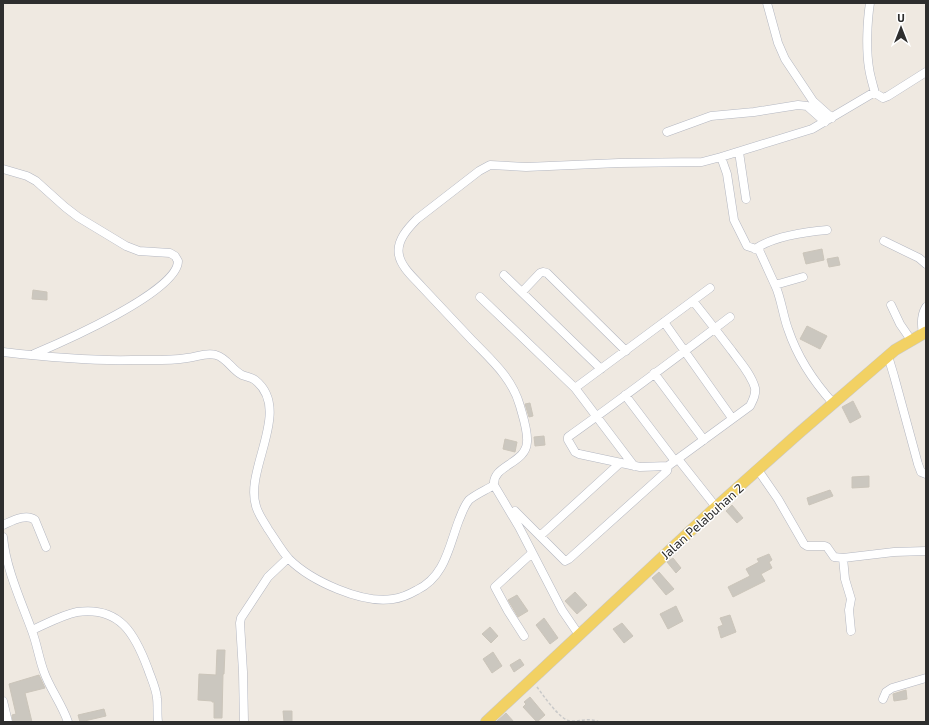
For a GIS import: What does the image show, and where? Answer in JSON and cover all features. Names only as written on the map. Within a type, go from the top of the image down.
[{"type":"main road","name":"Jalan Pelabuhan 2","points":[[486,722],[716,507],[888,356],[924,332]]},
{"type":"street","points":[[767,3],[778,42],[785,59],[813,101],[828,120]]},
{"type":"street","points":[[870,3],[868,16],[868,58],[869,69],[875,92],[881,97],[886,97],[926,72]]},
{"type":"street","points":[[579,635],[562,610],[494,485],[494,480],[497,474],[521,456],[527,446],[526,431],[516,393],[505,374],[410,274],[402,263],[398,250],[408,228],[434,204],[487,166],[533,167],[627,163],[697,163],[739,152],[812,129],[875,92]]},
{"type":"street","points":[[667,132],[711,116],[754,112],[798,105],[807,106],[828,120]]},
{"type":"street","points":[[739,152],[746,199]]},
{"type":"street","points":[[721,157],[728,179],[734,220],[747,246],[759,250],[775,285],[794,344],[811,375],[833,403]]},
{"type":"street","points":[[3,169],[27,176],[78,217],[126,246],[139,251],[170,253],[175,256],[178,262],[176,270],[167,279],[127,308],[95,327],[32,355]]},
{"type":"street","points":[[756,249],[763,243],[774,240],[827,230]]},
{"type":"street","points":[[884,241],[917,257],[926,264]]},
{"type":"street","points":[[522,292],[540,273],[547,273],[626,351]]},
{"type":"street","points":[[504,275],[601,369]]},
{"type":"street","points":[[775,285],[803,277]]},
{"type":"street","points":[[575,388],[710,288]]},
{"type":"street","points":[[480,297],[575,388],[634,466]]},
{"type":"street","points":[[694,301],[715,328],[743,366],[755,389],[755,395],[750,406],[668,466],[634,466],[578,454],[575,452],[568,440],[568,437],[596,417],[654,373],[685,351],[715,328],[730,317]]},
{"type":"street","points":[[891,305],[895,316],[911,340]]},
{"type":"street","points":[[924,332],[921,323],[923,312],[926,307]]},
{"type":"street","points":[[664,322],[732,418]]},
{"type":"street","points":[[3,352],[83,360],[181,359],[209,354],[219,356],[239,373],[252,377],[258,382],[269,398],[270,414],[254,486],[254,496],[258,512],[288,558],[305,573],[343,591],[384,600],[398,598],[423,588],[433,580],[442,567],[466,505],[473,497],[494,485]]},
{"type":"street","points":[[888,356],[918,464],[921,472],[926,474]]},
{"type":"street","points":[[654,373],[704,440]]},
{"type":"street","points":[[625,395],[716,507]]},
{"type":"street","points":[[540,536],[620,463]]},
{"type":"street","points":[[515,511],[562,559],[565,561],[569,560],[667,471],[668,466]]},
{"type":"street","points":[[758,470],[778,499],[804,544],[807,546],[825,546],[834,557],[843,558],[881,553],[926,551]]},
{"type":"street","points":[[3,525],[25,517],[32,518],[35,520],[46,547]]},
{"type":"street","points":[[3,537],[8,564],[23,610],[32,630],[44,672],[68,722]]},
{"type":"street","points":[[524,636],[508,611],[495,586],[532,553]]},
{"type":"street","points":[[244,722],[240,623],[244,613],[268,577],[288,558]]},
{"type":"street","points":[[843,558],[851,599],[849,610],[851,632]]},
{"type":"street","points":[[32,630],[77,612],[104,614],[121,621],[136,640],[156,690],[158,722]]},
{"type":"street","points":[[883,699],[886,692],[892,688],[926,678]]},
{"type":"street","points":[[3,701],[8,722]]},
{"type":"path","points":[[530,680],[565,720],[591,719],[598,722]]},
{"type":"building","points":[[822,249],[824,260],[806,264],[803,253]]},
{"type":"building","points":[[838,257],[840,265],[829,267],[827,259]]},
{"type":"building","points":[[33,290],[47,292],[47,300],[32,299]]},
{"type":"building","points":[[807,326],[827,336],[820,349],[800,339]]},
{"type":"building","points":[[853,401],[861,417],[850,423],[842,407]]},
{"type":"building","points":[[530,403],[533,416],[529,417],[525,404]]},
{"type":"building","points":[[544,436],[545,445],[535,446],[534,437]]},
{"type":"building","points":[[505,439],[517,442],[515,452],[503,449]]},
{"type":"building","points":[[869,476],[869,487],[852,488],[852,477]]},
{"type":"building","points":[[830,490],[833,496],[809,505],[807,498]]},
{"type":"building","points":[[732,505],[743,518],[737,523],[726,511]]},
{"type":"building","points":[[769,554],[772,560],[769,562],[772,568],[761,574],[765,581],[733,597],[728,587],[750,576],[746,569],[759,562],[757,559]]},
{"type":"building","points":[[673,558],[681,568],[676,573],[667,562]]},
{"type":"building","points":[[659,572],[674,589],[666,595],[652,578]]},
{"type":"building","points":[[575,592],[587,605],[577,614],[565,601]]},
{"type":"building","points":[[517,595],[528,611],[518,617],[508,600]]},
{"type":"building","points":[[676,606],[683,621],[668,629],[660,614]]},
{"type":"building","points":[[730,615],[736,632],[721,638],[718,627],[723,625],[720,618]]},
{"type":"building","points":[[544,618],[558,638],[550,644],[536,625]]},
{"type":"building","points":[[622,623],[633,636],[624,643],[613,629]]},
{"type":"building","points":[[490,627],[498,636],[491,643],[482,634]]},
{"type":"building","points":[[217,650],[225,650],[222,718],[214,718],[214,702],[198,700],[199,674],[216,675]]},
{"type":"building","points":[[493,652],[502,666],[492,673],[483,659]]},
{"type":"building","points":[[520,659],[524,665],[514,672],[510,665]]},
{"type":"building","points":[[39,675],[45,688],[25,693],[32,722],[13,722],[12,715],[16,714],[9,684]]},
{"type":"building","points":[[906,690],[907,699],[894,701],[893,694]]},
{"type":"building","points":[[530,697],[545,715],[537,722],[523,707],[526,704],[524,702]]},
{"type":"building","points":[[104,709],[106,716],[80,722],[78,715]]},
{"type":"building","points":[[283,711],[292,711],[292,722],[284,722]]},
{"type":"building","points":[[506,713],[514,722],[497,721]]}]
